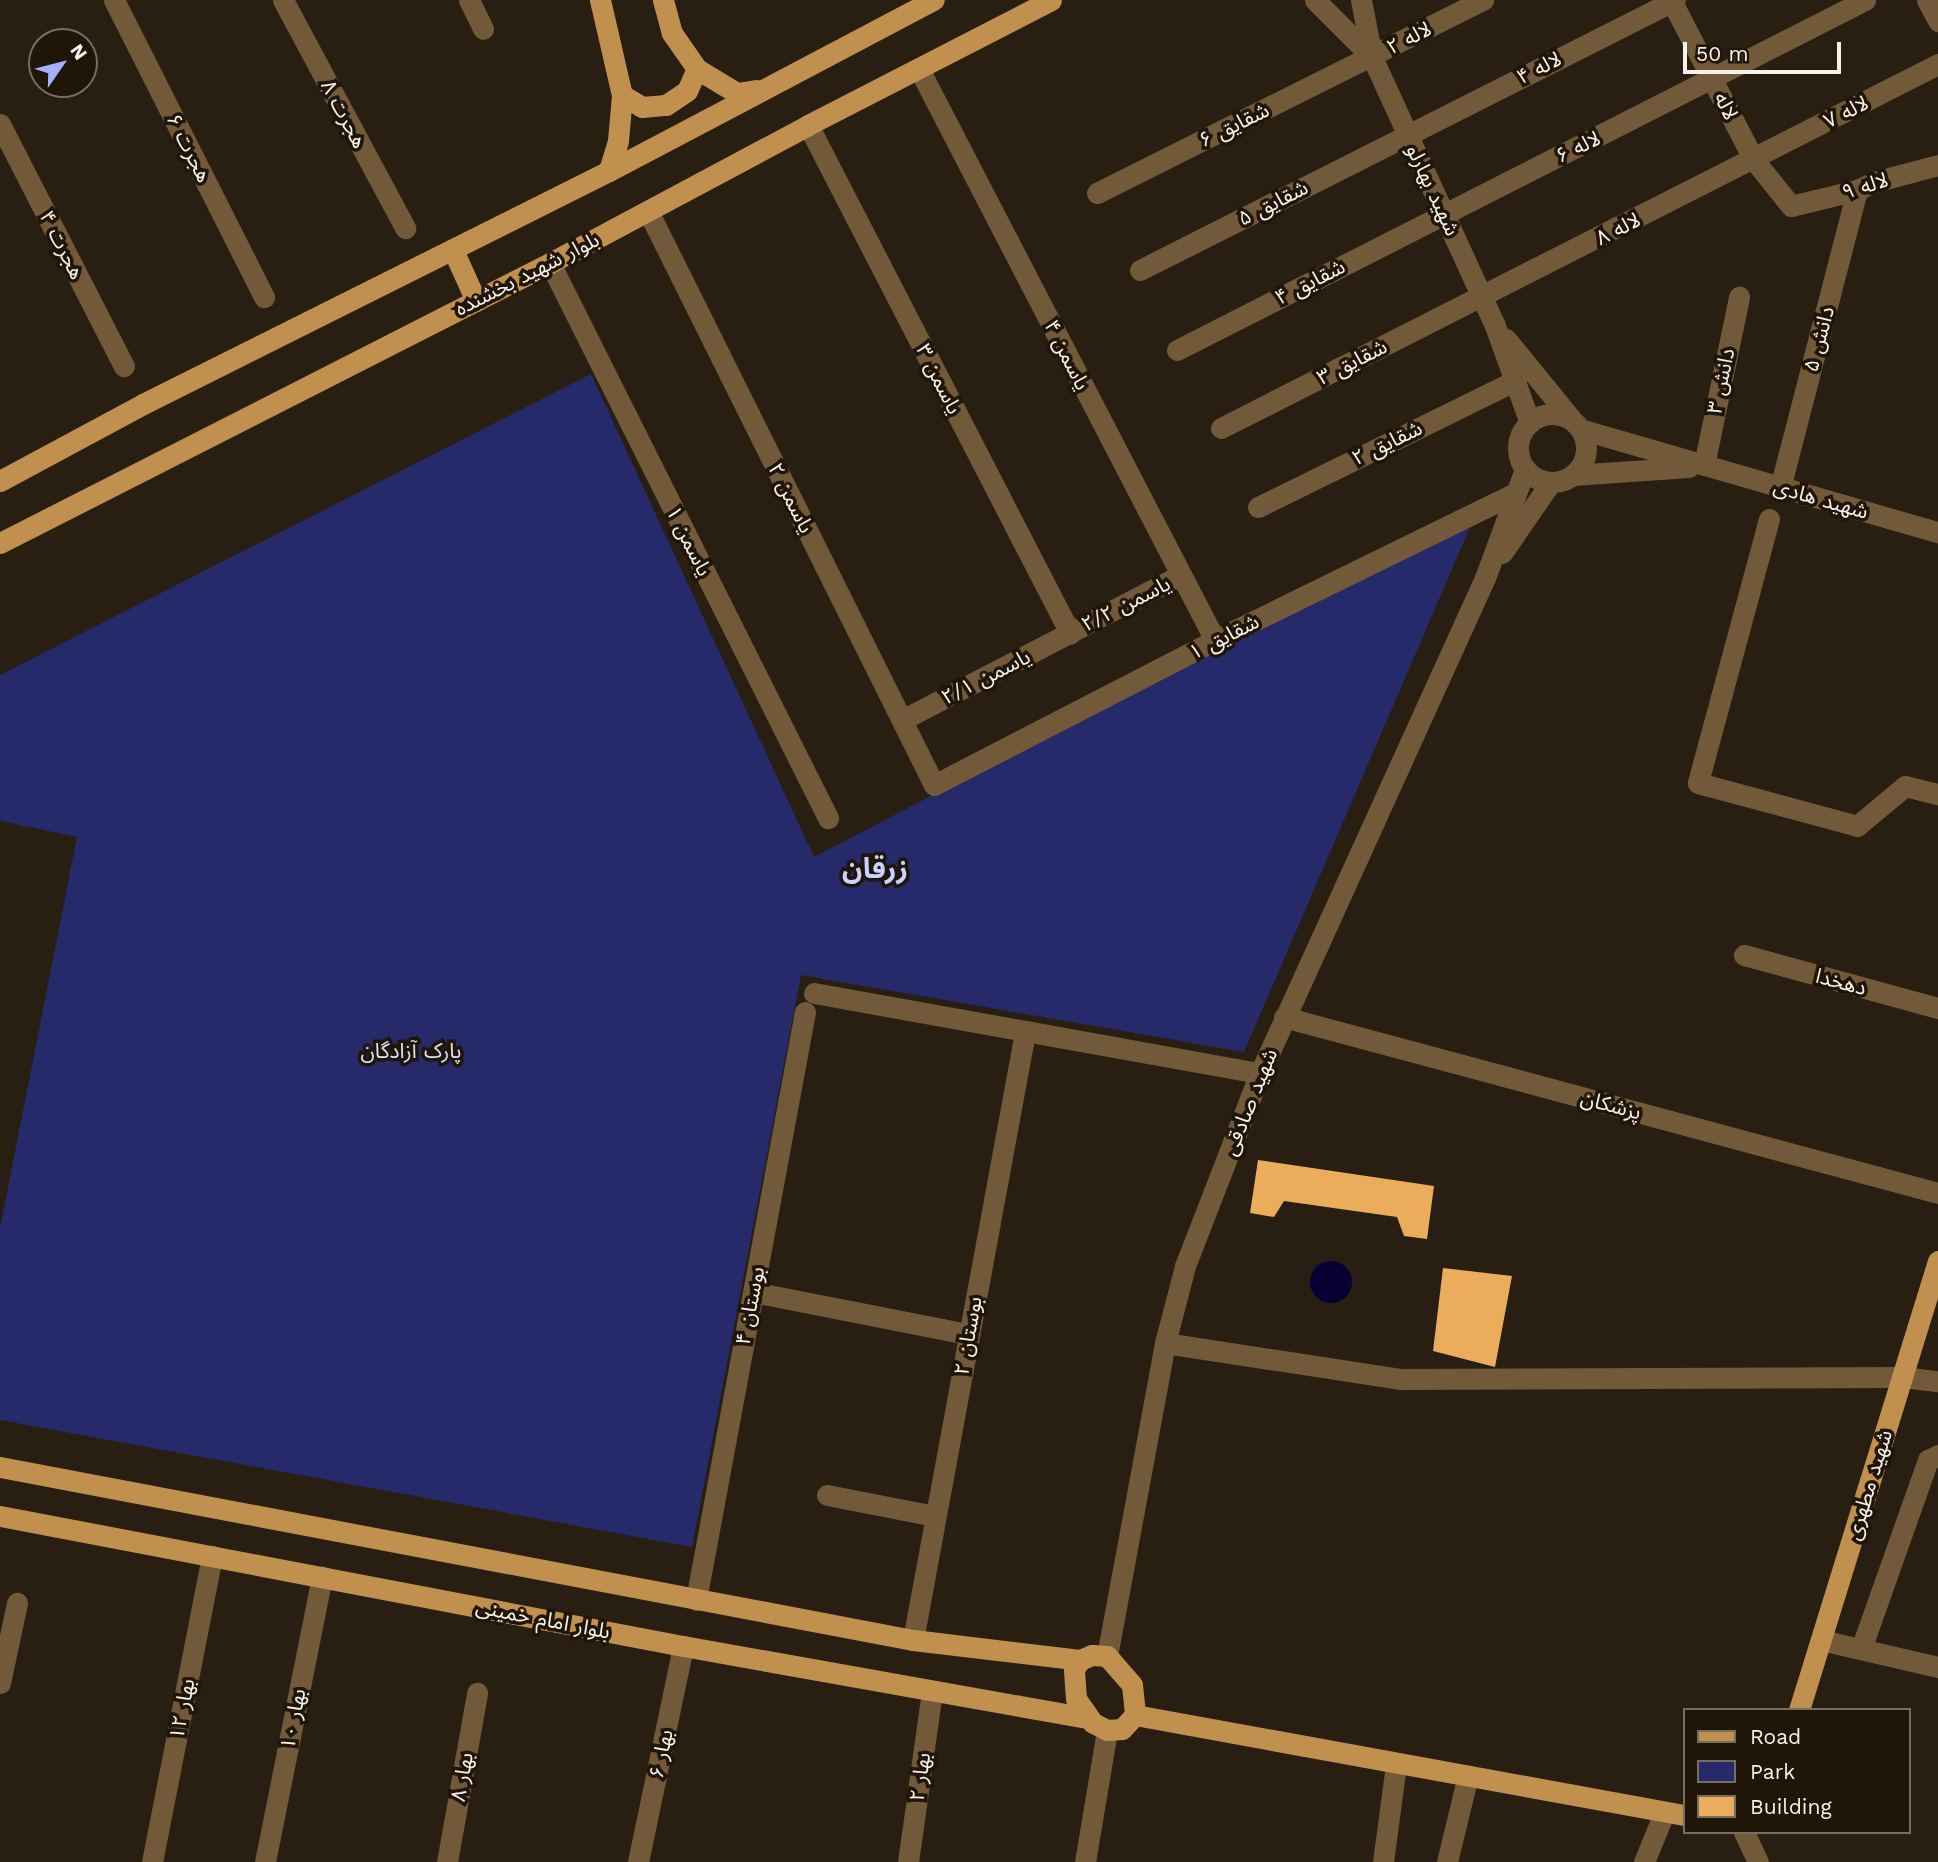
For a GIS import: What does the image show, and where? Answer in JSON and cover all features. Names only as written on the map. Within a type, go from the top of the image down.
[{"type":"main road","points":[[600,0],[622,95],[618,141],[609,171]]},
{"type":"main road","points":[[663,0],[672,33],[697,69],[737,93],[762,89]]},
{"type":"main road","points":[[0,481],[143,404],[609,171],[933,0]]},
{"type":"main road","name":"بلوار شهید بخشنده","points":[[0,543],[550,263],[808,125],[1051,0]]},
{"type":"main road","points":[[622,95],[642,107],[666,105],[687,91],[697,69]]},
{"type":"main road","points":[[453,250],[476,301]]},
{"type":"main road","name":"شهید مطهری","points":[[1800,1708],[1938,1261]]},
{"type":"main road","points":[[0,1467],[913,1640],[1080,1660],[1092,1655],[1107,1656],[1132,1685],[1136,1715]]},
{"type":"main road","name":"بلوار امام خمینی","points":[[0,1516],[683,1646],[1087,1718]]},
{"type":"main road","points":[[1080,1660],[1074,1669],[1073,1684],[1076,1699],[1087,1718],[1107,1730],[1122,1729],[1136,1715]]},
{"type":"main road","points":[[1136,1715],[1674,1814]]},
{"type":"street","name":"هجرت ۶","points":[[114,0],[264,297]]},
{"type":"street","name":"هجرت ۸","points":[[284,0],[405,228]]},
{"type":"street","points":[[469,0],[484,29]]},
{"type":"street","points":[[1315,0],[1371,57]]},
{"type":"street","points":[[1361,0],[1371,57]]},
{"type":"street","name":"لاله ۲","points":[[1371,57],[1483,0]]},
{"type":"street","name":"لاله ۶","points":[[1443,213],[1712,80],[1866,0]]},
{"type":"street","points":[[1927,0],[1938,21]]},
{"type":"street","name":"لاله","points":[[1673,1],[1754,160],[1791,206]]},
{"type":"street","name":"لاله ۴","points":[[1406,135],[1673,1]]},
{"type":"street","name":"شهید بهارلو","points":[[1371,57],[1494,323]]},
{"type":"street","name":"شقایق ۶","points":[[1097,193],[1371,57]]},
{"type":"street","name":"لاله ۷","points":[[1754,160],[1938,64]]},
{"type":"street","name":"یاسمن ۴","points":[[919,69],[1215,640]]},
{"type":"street","name":"هجرت ۴","points":[[0,124],[124,366]]},
{"type":"street","name":"یاسمن ۳","points":[[808,125],[1070,633]]},
{"type":"street","name":"شقایق ۵","points":[[1140,270],[1406,135]]},
{"type":"street","name":"لاله ۸","points":[[1483,297],[1754,160]]},
{"type":"street","name":"لاله ۹","points":[[1791,206],[1857,190],[1938,165]]},
{"type":"street","name":"دانش ۵","points":[[1780,488],[1857,190]]},
{"type":"street","name":"یاسمن ۲","points":[[648,211],[934,785]]},
{"type":"street","name":"شقایق ۴","points":[[1177,350],[1443,213]]},
{"type":"street","name":"یاسمن ۱","points":[[550,263],[828,818]]},
{"type":"street","name":"شقایق ۳","points":[[1221,428],[1483,297]]},
{"type":"street","name":"دانش ۳","points":[[1704,466],[1739,297]]},
{"type":"street","points":[[1494,323],[1530,423]]},
{"type":"street","points":[[1494,323],[1576,425],[1586,449],[1580,468],[1573,475]]},
{"type":"street","name":"شقایق ۲","points":[[1258,507],[1516,380]]},
{"type":"street","points":[[1576,425],[1550,414],[1530,423],[1519,440],[1518,450],[1525,469],[1537,478],[1551,482],[1573,475],[1704,466]]},
{"type":"street","name":"شهید هادی","points":[[1576,425],[1704,466],[1938,532]]},
{"type":"street","points":[[1485,578],[1525,469]]},
{"type":"street","points":[[1485,578],[1551,482]]},
{"type":"street","name":"شقایق ۱","points":[[934,785],[1215,640],[1515,493]]},
{"type":"street","points":[[1769,519],[1698,783],[1857,826],[1905,786],[1938,794]]},
{"type":"street","name":"یاسمن ۲/۲","points":[[1070,633],[1181,575]]},
{"type":"street","name":"شهید صادقی","points":[[1107,1656],[1164,1343],[1185,1266],[1284,1017],[1485,578]]},
{"type":"street","name":"یاسمن ۲/۱","points":[[902,720],[1070,633]]},
{"type":"street","name":"دهخدا","points":[[1744,955],[1938,1009]]},
{"type":"street","name":"بوستان ۴","points":[[696,1600],[810,1003],[1025,1032]]},
{"type":"street","name":"پزشکان","points":[[1284,1017],[1938,1193]]},
{"type":"street","points":[[1025,1032],[1260,1073]]},
{"type":"street","name":"بوستان ۲","points":[[913,1640],[1025,1032]]},
{"type":"street","points":[[753,1292],[968,1334]]},
{"type":"street","points":[[1164,1343],[1401,1379],[1903,1377],[1938,1381]]},
{"type":"street","points":[[1861,1649],[1927,1460],[1938,1455]]},
{"type":"street","points":[[827,1495],[935,1516]]},
{"type":"street","name":"بهار ۱۲","points":[[152,1862],[212,1556]]},
{"type":"street","name":"بهار ۱۰","points":[[265,1862],[321,1577]]},
{"type":"street","points":[[0,1683],[17,1602]]},
{"type":"street","points":[[1821,1640],[1938,1667]]},
{"type":"street","name":"بهار ۶","points":[[638,1862],[683,1646]]},
{"type":"street","name":"بهار ۲","points":[[908,1862],[932,1692]]},
{"type":"street","name":"بهار ۸","points":[[447,1862],[477,1693]]},
{"type":"street","points":[[1085,1862],[1107,1730]]},
{"type":"street","points":[[1383,1862],[1396,1764]]},
{"type":"street","points":[[1447,1862],[1468,1775]]},
{"type":"street","points":[[1644,1862],[1674,1814]]},
{"type":"street","points":[[1745,1834],[1758,1862]]},
{"type":"green space","name":"پارک آزادگان","points":[[591,374],[814,857],[1477,511],[1244,1052],[801,975],[692,1547],[0,1420],[0,1228],[77,837],[0,821],[0,675]]},
{"type":"shaded area","points":[[1331,1261],[1346,1267],[1352,1282],[1346,1297],[1331,1303],[1316,1297],[1310,1282],[1316,1267]]},
{"type":"building","points":[[1258,1160],[1434,1186],[1427,1239],[1404,1236],[1397,1217],[1284,1201],[1274,1217],[1250,1213]]},
{"type":"building","points":[[1443,1268],[1512,1276],[1495,1367],[1433,1351]]},
{"type":"district","name":"زرقان","points":[[875,869]]}]
